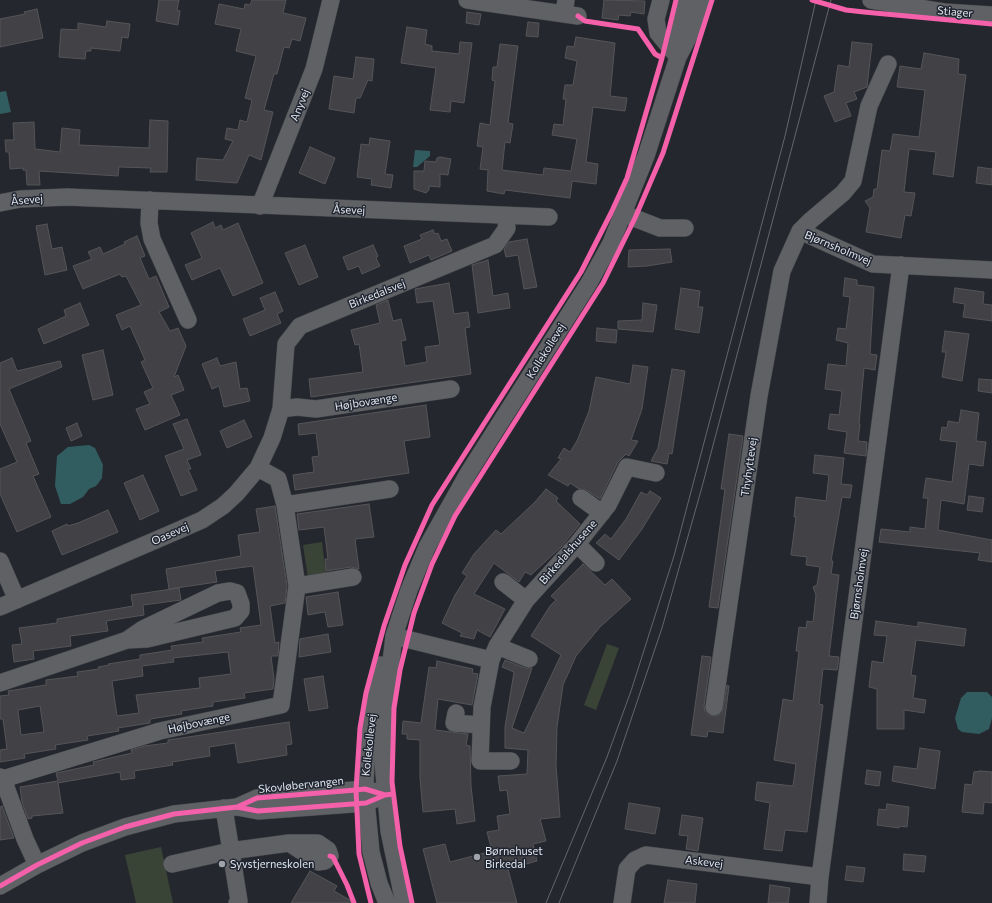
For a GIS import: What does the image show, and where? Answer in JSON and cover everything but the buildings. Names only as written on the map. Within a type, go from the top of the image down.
[{"type":"street","name":"Anyvej","points":[[260,206],[314,69],[331,0]]},
{"type":"street","points":[[467,0],[569,10]]},
{"type":"street","points":[[661,0],[656,19],[658,33],[678,56]]},
{"type":"street","name":"Kollekollevej","points":[[678,56],[678,28],[685,0]]},
{"type":"street","name":"Kollekollevej","points":[[387,903],[379,882],[371,852],[365,796],[365,762],[373,703],[384,655],[394,636],[408,590],[444,514],[468,472],[589,283],[624,214],[646,156],[678,56],[692,30],[702,0]]},
{"type":"street","name":"Stiager","points":[[871,0],[944,6],[992,15]]},
{"type":"street","name":"Thyhyttevej","points":[[714,707],[763,373],[782,271],[800,232],[810,221],[843,193],[853,181],[869,106],[888,64]]},
{"type":"street","name":"Åsevej","points":[[0,203],[20,200],[67,197],[549,217]]},
{"type":"street","points":[[150,200],[149,223],[152,239],[188,320]]},
{"type":"street","points":[[624,214],[660,228],[685,228]]},
{"type":"street","name":"Birkedalsvej","points":[[280,404],[286,344],[300,326],[496,245],[507,228],[506,216]]},
{"type":"street","name":"Bjørnsholmvej","points":[[800,232],[874,264],[992,270]]},
{"type":"street","name":"Bjørnsholmvej","points":[[818,903],[820,877],[901,265]]},
{"type":"street","name":"Højbovænge","points":[[280,404],[316,410],[451,389]]},
{"type":"street","name":"Oasevej","points":[[0,607],[202,520],[223,506],[236,494],[258,468],[272,438],[280,404]]},
{"type":"street","name":"Birkedalshusene","points":[[510,761],[480,761],[482,707],[494,653],[526,600],[578,544],[608,505],[627,467],[656,473]]},
{"type":"street","name":"Højbovænge","points":[[37,865],[1,778],[160,731],[281,705],[297,586],[285,505],[278,479],[258,468]]},
{"type":"street","points":[[285,505],[390,489]]},
{"type":"street","points":[[581,498],[602,513]]},
{"type":"street","points":[[578,544],[596,563]]},
{"type":"street","points":[[0,561],[17,600]]},
{"type":"street","points":[[297,586],[353,578]]},
{"type":"street","points":[[503,582],[526,600]]},
{"type":"street","points":[[0,683],[127,640],[143,630],[218,593],[230,590],[237,594],[241,604],[241,611],[235,618],[147,639],[127,640]]},
{"type":"street","points":[[394,636],[529,659]]},
{"type":"street","name":"Kollekollevej","points":[[394,636],[383,762],[391,848],[404,903]]},
{"type":"street","points":[[456,713],[454,723],[481,726]]},
{"type":"street","name":"Skovløbervangen","points":[[0,886],[37,865],[82,843],[125,827],[174,814],[231,808],[257,798],[385,795]]},
{"type":"street","points":[[231,808],[230,851],[239,901],[237,903]]},
{"type":"street","points":[[172,864],[230,851],[289,842]]},
{"type":"street","name":"Askevej","points":[[622,903],[627,869],[635,860],[646,855],[820,877]]},
{"type":"green space","points":[[322,542],[326,575],[308,578],[303,545]]},
{"type":"green space","points":[[607,644],[619,648],[596,710],[584,705]]},
{"type":"green space","points":[[161,847],[173,903],[136,903],[125,855]]},
{"type":"water","points":[[6,91],[11,112],[0,114],[0,92]]},
{"type":"water","points":[[415,150],[430,151],[430,156],[417,167],[413,167]]},
{"type":"water","points":[[89,445],[95,448],[103,465],[102,478],[96,486],[89,489],[83,497],[70,504],[61,504],[55,486],[57,456],[68,447]]},
{"type":"water","points":[[967,692],[987,692],[992,697],[992,718],[989,729],[979,734],[962,732],[958,729],[955,718],[961,698]]},
{"type":"tram line","points":[[546,903],[607,757],[631,691],[674,556],[785,136],[816,0]]},
{"type":"tram line","points":[[559,903],[617,761],[662,628],[702,487],[831,0]]},
{"type":"cycle path","points":[[371,903],[359,854],[356,790],[360,728],[366,693],[384,626],[405,565],[432,505],[581,272],[611,213],[627,178],[662,58],[676,0]]},
{"type":"cycle path","points":[[412,903],[400,846],[392,782],[394,708],[400,670],[414,613],[432,564],[455,516],[603,283],[635,218],[663,153],[712,0]]},
{"type":"cycle path","points":[[812,0],[846,10],[992,24]]},
{"type":"cycle path","points":[[578,16],[585,21],[638,29],[655,54],[662,58]]},
{"type":"cycle path","points":[[237,807],[257,798],[365,789],[385,795]]},
{"type":"cycle path","points":[[0,886],[37,865],[82,843],[125,827],[174,814],[237,807],[258,811],[366,803],[385,795],[393,794]]},
{"type":"cycle path","points":[[330,856],[333,857],[354,903]]},
{"type":"place","name":"Børnehuset Birkedal","points":[[477,857]]},
{"type":"place","name":"Syvstjerneskolen","points":[[222,864]]}]
